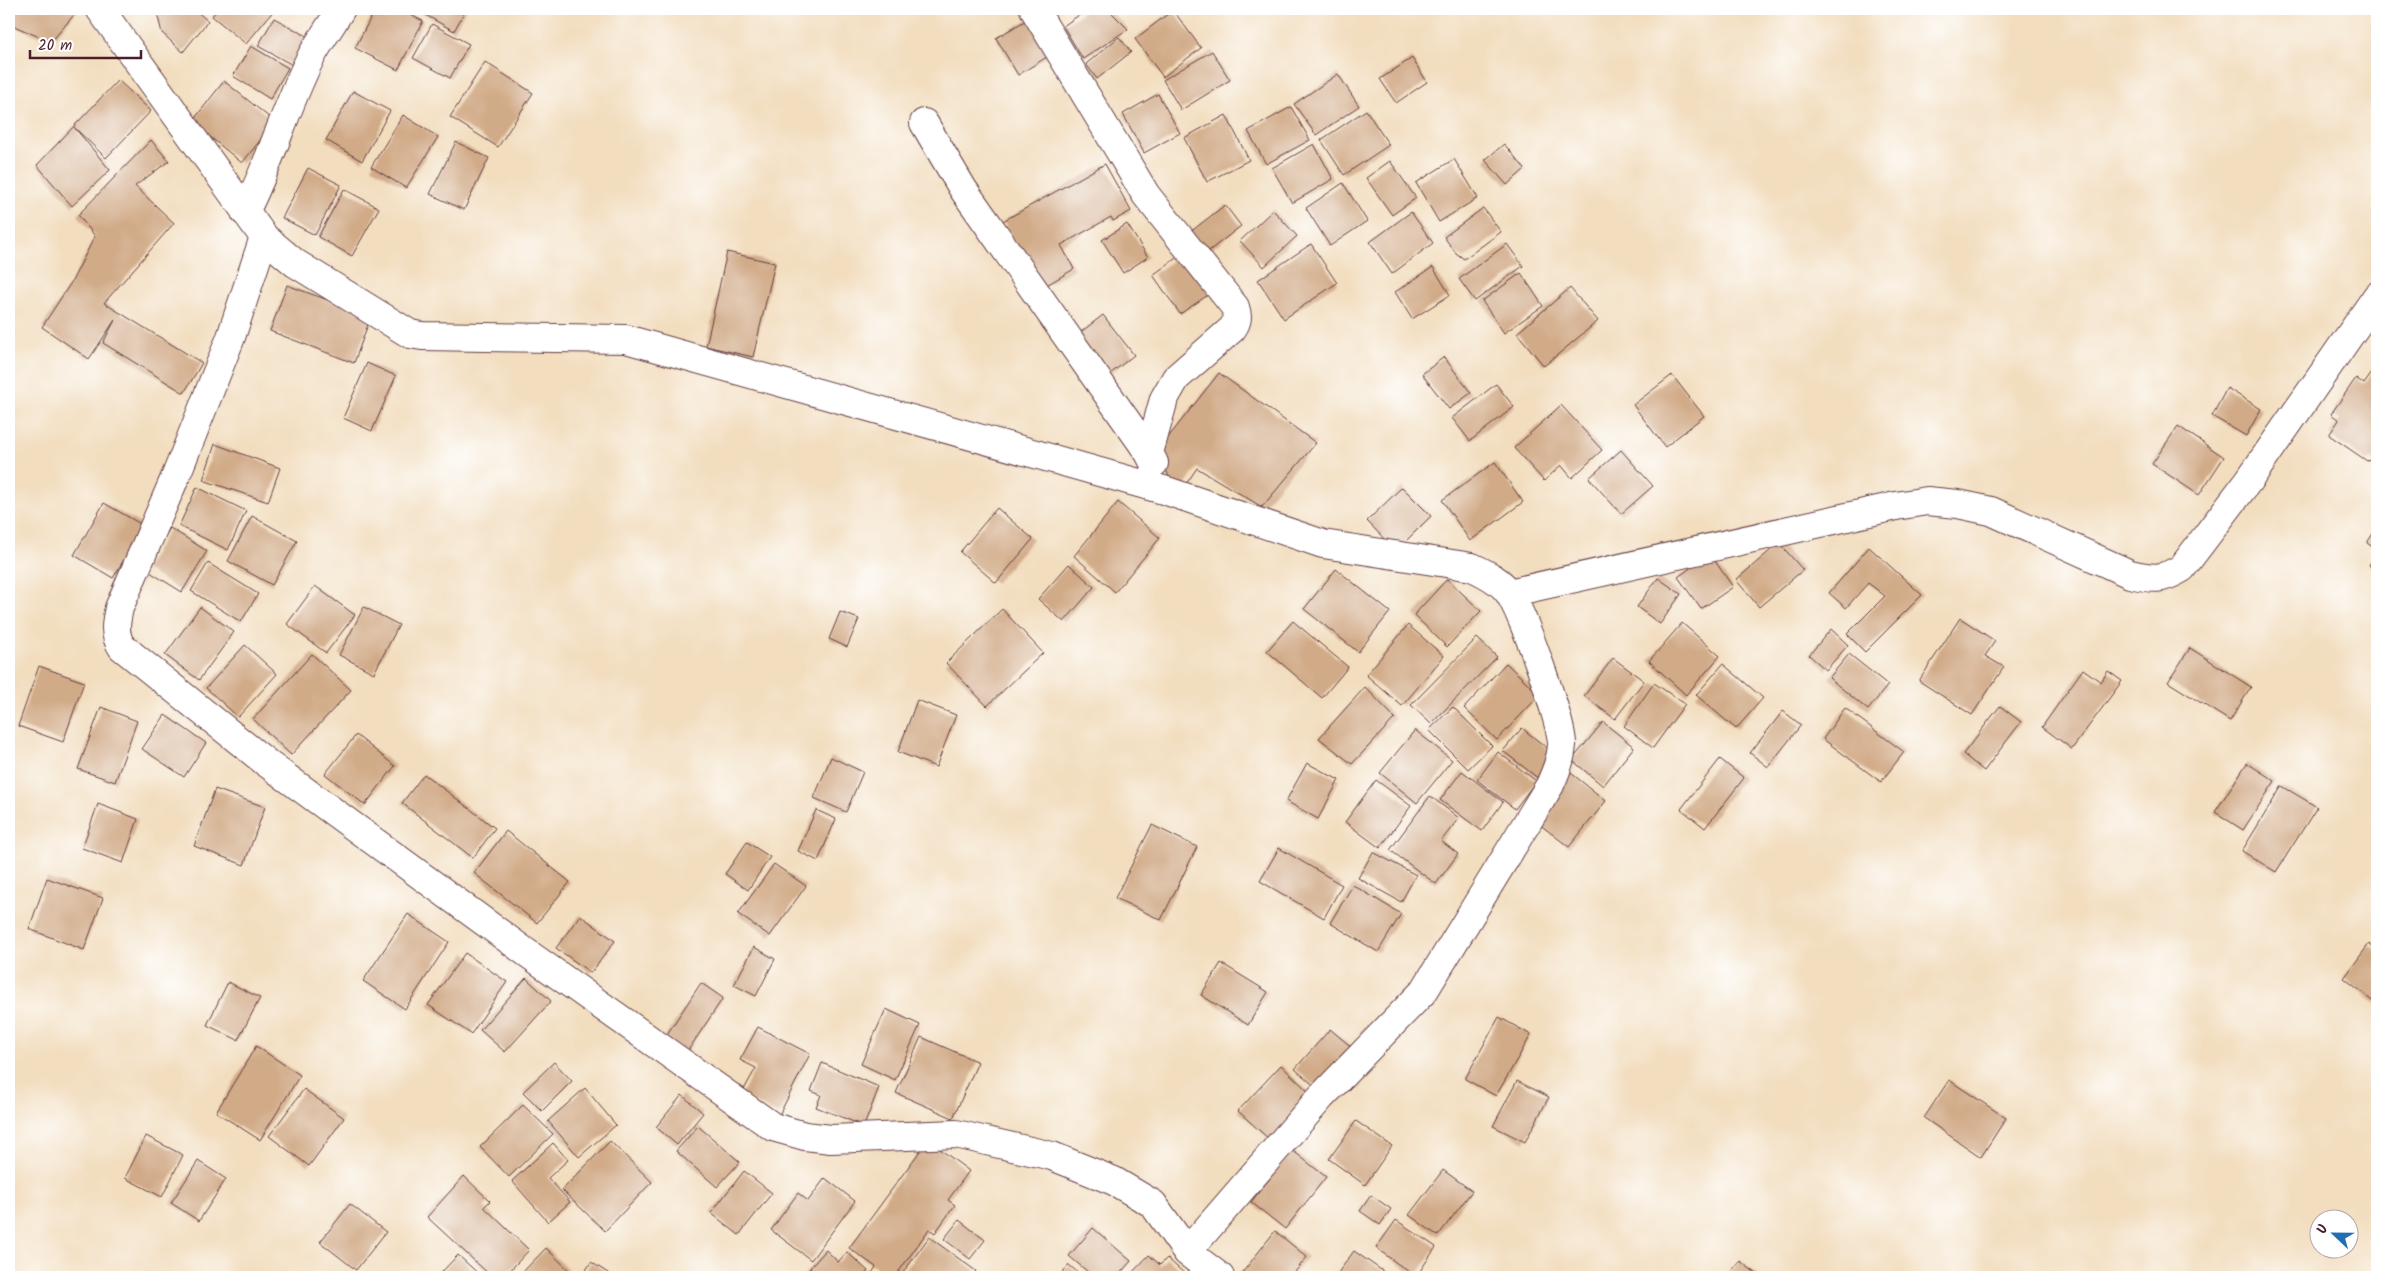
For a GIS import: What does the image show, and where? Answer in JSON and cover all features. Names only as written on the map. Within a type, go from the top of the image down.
[{"type":"street","points":[[100,9],[264,237],[295,262],[410,334],[422,336],[626,338],[1167,491],[1322,544],[1472,567],[1489,575],[1509,593],[1523,624],[1550,696],[1560,733],[1562,743],[1560,762],[1550,784],[1424,991],[1320,1097],[1187,1252]]},
{"type":"street","points":[[245,212],[261,180],[309,60],[341,9]]},
{"type":"street","points":[[1034,9],[1146,195],[1236,307],[1238,319],[1232,329],[1176,378],[1164,399],[1150,453]]},
{"type":"street","points":[[924,123],[963,189],[1150,453],[1167,491]]},
{"type":"street","points":[[264,237],[231,337],[178,473],[119,608],[115,629],[117,641],[268,764],[773,1127],[805,1136],[831,1139],[956,1134],[1052,1156],[1114,1181],[1153,1204],[1187,1252],[1220,1277]]},
{"type":"street","points":[[1509,593],[1896,506],[1928,501],[1958,504],[1991,511],[2130,574],[2148,578],[2167,578],[2182,568],[2249,480],[2377,296]]},
{"type":"building","points":[[9,9],[79,9],[51,42],[14,26],[9,37]]},
{"type":"building","points":[[156,9],[194,9],[208,21],[183,52],[162,33]]},
{"type":"building","points":[[218,9],[275,9],[246,44],[212,16]]},
{"type":"building","points":[[379,9],[398,9],[423,21],[398,70],[355,48],[370,19]]},
{"type":"building","points":[[415,9],[466,9],[454,31]]},
{"type":"building","points":[[1088,9],[1108,9],[1128,29],[1083,59],[1063,26]]},
{"type":"building","points":[[1173,10],[1201,48],[1163,77],[1135,39]]},
{"type":"building","points":[[274,18],[314,40],[298,68],[258,46]]},
{"type":"building","points":[[1028,19],[1050,55],[1018,75],[996,38]]},
{"type":"building","points":[[432,24],[469,44],[450,78],[413,58]]},
{"type":"building","points":[[1119,37],[1131,52],[1097,79],[1086,64]]},
{"type":"building","points":[[251,46],[288,68],[270,99],[233,76]]},
{"type":"building","points":[[1212,51],[1230,80],[1181,110],[1163,80]]},
{"type":"building","points":[[1412,58],[1427,82],[1396,103],[1380,79]]},
{"type":"building","points":[[485,62],[533,93],[498,147],[450,117]]},
{"type":"building","points":[[1338,74],[1359,106],[1316,135],[1294,104]]},
{"type":"building","points":[[118,80],[151,111],[106,158],[74,127],[110,170],[72,206],[37,165]]},
{"type":"building","points":[[224,81],[275,122],[242,163],[192,122]]},
{"type":"building","points":[[353,91],[390,111],[362,161],[326,140]]},
{"type":"building","points":[[1158,94],[1180,133],[1144,153],[1123,114]]},
{"type":"building","points":[[1291,107],[1310,140],[1266,164],[1248,131]]},
{"type":"building","points":[[1366,110],[1389,145],[1344,175],[1321,140]]},
{"type":"building","points":[[403,115],[438,137],[406,188],[371,167]]},
{"type":"building","points":[[1226,115],[1249,160],[1207,182],[1184,138]]},
{"type":"building","points":[[151,140],[169,161],[135,186],[174,223],[104,303],[202,363],[184,393],[103,343],[115,320],[89,359],[42,327],[72,281],[95,236],[78,215]]},
{"type":"building","points":[[456,142],[489,158],[464,210],[430,194]]},
{"type":"building","points":[[1314,144],[1333,179],[1292,203],[1272,168]]},
{"type":"building","points":[[1504,144],[1525,169],[1507,185],[1485,160]]},
{"type":"building","points":[[1454,159],[1478,198],[1439,222],[1416,183]]},
{"type":"building","points":[[1390,161],[1416,198],[1392,215],[1366,178]]},
{"type":"building","points":[[1105,164],[1131,211],[1113,221],[1111,217],[1061,245],[1074,269],[1040,289],[1003,221]]},
{"type":"building","points":[[308,168],[341,185],[315,235],[282,218]]},
{"type":"building","points":[[1343,183],[1367,221],[1330,246],[1306,208]]},
{"type":"building","points":[[344,189],[379,208],[352,256],[318,237]]},
{"type":"building","points":[[1225,205],[1241,226],[1205,254],[1189,233]]},
{"type":"building","points":[[1483,208],[1501,232],[1464,259],[1456,253],[1444,237]]},
{"type":"building","points":[[1273,210],[1297,236],[1264,267],[1240,241]]},
{"type":"building","points":[[1411,212],[1433,243],[1392,274],[1370,242]]},
{"type":"building","points":[[1127,224],[1148,257],[1123,273],[1102,240]]},
{"type":"building","points":[[1311,244],[1337,283],[1284,319],[1258,280]]},
{"type":"building","points":[[1507,244],[1523,266],[1475,301],[1459,279]]},
{"type":"building","points":[[727,252],[775,263],[753,357],[706,346]]},
{"type":"building","points":[[1183,253],[1211,293],[1180,314],[1153,275]]},
{"type":"building","points":[[1433,267],[1450,295],[1412,319],[1395,292]]},
{"type":"building","points":[[1521,273],[1543,306],[1504,333],[1482,301]]},
{"type":"building","points":[[287,285],[371,316],[354,363],[270,331]]},
{"type":"building","points":[[1570,288],[1598,321],[1544,366],[1517,333]]},
{"type":"building","points":[[1103,315],[1134,355],[1105,378],[1073,338]]},
{"type":"building","points":[[1444,357],[1471,393],[1449,409],[1422,374]]},
{"type":"building","points":[[367,363],[396,376],[372,431],[343,418]]},
{"type":"building","points":[[2377,366],[2377,462],[2373,459],[2367,461],[2329,435],[2339,420],[2331,414],[2356,378],[2364,384]]},
{"type":"building","points":[[1219,373],[1316,443],[1262,507],[1197,468],[1184,487],[1170,480],[1159,449]]},
{"type":"building","points":[[1672,375],[1704,416],[1665,447],[1633,405]]},
{"type":"building","points":[[1496,384],[1514,407],[1470,441],[1452,418]]},
{"type":"building","points":[[2227,388],[2261,409],[2246,436],[2212,416]]},
{"type":"building","points":[[1561,405],[1602,450],[1572,478],[1561,465],[1544,481],[1514,448]]},
{"type":"building","points":[[2178,426],[2224,457],[2199,495],[2152,464]]},
{"type":"building","points":[[215,444],[280,468],[268,502],[203,480]]},
{"type":"building","points":[[1621,450],[1653,486],[1621,514],[1589,478]]},
{"type":"building","points":[[1495,462],[1523,502],[1470,541],[1442,500]]},
{"type":"building","points":[[197,487],[246,511],[228,550],[179,526]]},
{"type":"building","points":[[1402,487],[1431,516],[1396,551],[1367,521]]},
{"type":"building","points":[[1118,502],[1160,538],[1115,592],[1074,556]]},
{"type":"building","points":[[104,503],[144,526],[113,578],[74,555]]},
{"type":"building","points":[[997,508],[1033,539],[996,583],[960,552]]},
{"type":"building","points":[[252,516],[297,541],[272,585],[228,561]]},
{"type":"building","points":[[2377,527],[2377,550],[2367,543]]},
{"type":"building","points":[[170,528],[207,551],[182,592],[145,569]]},
{"type":"building","points":[[1779,543],[1803,570],[1759,607],[1736,580]]},
{"type":"building","points":[[1869,547],[1922,595],[1865,652],[1847,634],[1885,596],[1868,583],[1846,608],[1829,593]]},
{"type":"building","points":[[2377,553],[2377,571],[2369,565]]},
{"type":"building","points":[[1710,554],[1733,587],[1701,609],[1678,577]]},
{"type":"building","points":[[208,563],[258,594],[241,622],[191,591]]},
{"type":"building","points":[[1069,564],[1094,587],[1064,622],[1038,599]]},
{"type":"building","points":[[1336,569],[1390,612],[1358,652],[1304,609]]},
{"type":"building","points":[[1658,578],[1681,594],[1660,624],[1637,607]]},
{"type":"building","points":[[1447,579],[1481,611],[1447,647],[1414,615]]},
{"type":"building","points":[[315,586],[355,615],[326,653],[287,624]]},
{"type":"building","points":[[200,607],[234,632],[199,680],[165,655]]},
{"type":"building","points":[[364,607],[399,625],[374,673],[339,655]]},
{"type":"building","points":[[1002,609],[1043,653],[987,706],[946,663]]},
{"type":"building","points":[[840,612],[859,619],[847,647],[829,639]]},
{"type":"building","points":[[1960,618],[1995,641],[1985,656],[2004,667],[1972,715],[1919,681]]},
{"type":"building","points":[[1293,621],[1348,667],[1322,698],[1267,651]]},
{"type":"building","points":[[1682,623],[1720,656],[1686,695],[1649,661]]},
{"type":"building","points":[[1408,625],[1444,656],[1402,706],[1366,675]]},
{"type":"building","points":[[1831,629],[1848,645],[1826,670],[1809,655]]},
{"type":"building","points":[[1477,638],[1497,657],[1431,724],[1411,705]]},
{"type":"building","points":[[245,645],[277,674],[238,717],[206,688]]},
{"type":"building","points":[[2190,648],[2251,687],[2230,721],[2168,682]]},
{"type":"building","points":[[312,654],[351,690],[291,755],[253,719]]},
{"type":"building","points":[[1849,654],[1888,685],[1868,710],[1829,678]]},
{"type":"building","points":[[1613,658],[1644,681],[1615,719],[1584,696]]},
{"type":"building","points":[[1506,663],[1540,695],[1497,740],[1464,708]]},
{"type":"building","points":[[1723,664],[1763,698],[1736,729],[1696,695]]},
{"type":"building","points":[[39,666],[84,682],[63,742],[18,726]]},
{"type":"building","points":[[2083,669],[2101,682],[2108,671],[2122,681],[2072,749],[2042,727]]},
{"type":"building","points":[[1654,683],[1685,704],[1653,748],[1624,726]]},
{"type":"building","points":[[1365,687],[1395,718],[1352,764],[1319,738]]},
{"type":"building","points":[[917,700],[956,715],[936,767],[898,752]]},
{"type":"building","points":[[2000,706],[2021,722],[1984,771],[1963,754]]},
{"type":"building","points":[[101,707],[137,721],[115,782],[78,769]]},
{"type":"building","points":[[1453,707],[1492,746],[1468,769],[1429,730]]},
{"type":"building","points":[[1845,708],[1904,752],[1881,782],[1823,739]]},
{"type":"building","points":[[1783,711],[1801,725],[1768,767],[1750,753]]},
{"type":"building","points":[[165,715],[206,743],[184,777],[142,749]]},
{"type":"building","points":[[1603,722],[1634,747],[1603,786],[1572,760]]},
{"type":"building","points":[[1522,728],[1557,756],[1539,779],[1503,751]]},
{"type":"building","points":[[1415,730],[1452,760],[1417,803],[1380,773]]},
{"type":"building","points":[[356,735],[395,766],[365,805],[325,774]]},
{"type":"building","points":[[1498,752],[1536,781],[1515,809],[1477,780]]},
{"type":"building","points":[[831,757],[863,772],[846,812],[814,798]]},
{"type":"building","points":[[1720,759],[1744,778],[1705,828],[1681,809]]},
{"type":"building","points":[[1307,763],[1339,780],[1318,819],[1286,801]]},
{"type":"building","points":[[2247,763],[2275,781],[2243,830],[2215,812]]},
{"type":"building","points":[[1462,771],[1503,802],[1482,831],[1440,800]]},
{"type":"building","points":[[1571,773],[1606,801],[1569,847],[1534,820]]},
{"type":"building","points":[[424,774],[495,828],[473,858],[402,803]]},
{"type":"building","points":[[1376,780],[1411,806],[1380,848],[1345,822]]},
{"type":"building","points":[[2282,786],[2317,807],[2276,872],[2242,851]]},
{"type":"building","points":[[215,789],[265,807],[244,865],[194,846]]},
{"type":"building","points":[[1430,796],[1459,818],[1441,841],[1458,854],[1436,884],[1390,850]]},
{"type":"building","points":[[98,804],[138,819],[123,863],[82,848]]},
{"type":"building","points":[[816,810],[836,819],[818,861],[798,851]]},
{"type":"building","points":[[1152,825],[1197,847],[1161,920],[1115,898]]},
{"type":"building","points":[[506,831],[570,882],[537,923],[474,873]]},
{"type":"building","points":[[747,842],[770,857],[748,890],[725,874]]},
{"type":"building","points":[[1279,848],[1342,885],[1324,918],[1260,881]]},
{"type":"building","points":[[1373,852],[1416,875],[1401,902],[1358,878]]},
{"type":"building","points":[[774,864],[806,886],[770,936],[738,914]]},
{"type":"building","points":[[47,878],[103,898],[84,950],[29,929]]},
{"type":"building","points":[[1353,885],[1401,914],[1378,952],[1330,923]]},
{"type":"building","points":[[408,914],[449,942],[405,1009],[363,981]]},
{"type":"building","points":[[580,915],[615,941],[591,973],[556,948]]},
{"type":"building","points":[[2369,944],[2377,951],[2377,1004],[2344,978]]},
{"type":"building","points":[[754,947],[775,959],[756,996],[734,985]]},
{"type":"building","points":[[465,953],[507,982],[471,1034],[428,1005]]},
{"type":"building","points":[[1221,963],[1268,992],[1248,1025],[1201,995]]},
{"type":"building","points":[[526,978],[551,1001],[505,1052],[480,1030]]},
{"type":"building","points":[[228,982],[260,998],[238,1040],[207,1025]]},
{"type":"building","points":[[701,983],[723,998],[687,1052],[665,1037]]},
{"type":"building","points":[[886,1009],[920,1025],[895,1080],[861,1064]]},
{"type":"building","points":[[1499,1017],[1531,1035],[1496,1096],[1465,1079]]},
{"type":"building","points":[[758,1027],[810,1054],[779,1115],[741,1095],[756,1068],[740,1060]]},
{"type":"building","points":[[1330,1029],[1355,1050],[1319,1090],[1295,1069]]},
{"type":"building","points":[[921,1037],[978,1062],[953,1118],[896,1093]]},
{"type":"building","points":[[256,1046],[300,1075],[260,1140],[216,1112]]},
{"type":"building","points":[[554,1062],[572,1081],[542,1111],[523,1092]]},
{"type":"building","points":[[822,1063],[879,1087],[864,1126],[816,1107],[821,1095],[811,1091]]},
{"type":"building","points":[[1281,1065],[1313,1096],[1271,1141],[1238,1111]]},
{"type":"building","points":[[1949,1080],[2006,1118],[1981,1157],[1924,1118]]},
{"type":"building","points":[[1517,1081],[1549,1097],[1525,1142],[1493,1126]]},
{"type":"building","points":[[585,1088],[616,1125],[579,1157],[548,1121]]},
{"type":"building","points":[[304,1089],[344,1118],[309,1166],[269,1136]]},
{"type":"building","points":[[682,1095],[703,1113],[677,1145],[656,1127]]},
{"type":"building","points":[[523,1105],[553,1134],[509,1177],[480,1147]]},
{"type":"building","points":[[1356,1121],[1392,1146],[1365,1185],[1329,1159]]},
{"type":"building","points":[[698,1126],[740,1162],[717,1187],[676,1151]]},
{"type":"building","points":[[146,1136],[183,1155],[162,1197],[125,1178]]},
{"type":"building","points":[[928,1140],[969,1171],[948,1200],[955,1205],[935,1233],[929,1229],[895,1277],[878,1277],[872,1273],[876,1267],[849,1248]]},
{"type":"building","points":[[610,1141],[652,1182],[605,1231],[562,1190]]},
{"type":"building","points":[[553,1143],[568,1160],[548,1178],[570,1202],[548,1222],[512,1181]]},
{"type":"building","points":[[1292,1150],[1326,1177],[1285,1229],[1251,1202]]},
{"type":"building","points":[[198,1161],[226,1179],[199,1221],[171,1203]]},
{"type":"building","points":[[1443,1170],[1472,1191],[1438,1236],[1409,1215]]},
{"type":"building","points":[[744,1171],[772,1193],[739,1235],[711,1213]]},
{"type":"building","points":[[464,1176],[490,1201],[484,1207],[529,1250],[504,1277],[492,1277],[427,1217]]},
{"type":"building","points":[[825,1178],[855,1201],[811,1260],[771,1230],[798,1193],[808,1201]]},
{"type":"building","points":[[1371,1195],[1391,1209],[1380,1225],[1360,1211]]},
{"type":"building","points":[[350,1204],[386,1232],[356,1270],[320,1242]]},
{"type":"building","points":[[959,1220],[985,1240],[970,1259],[944,1239]]},
{"type":"building","points":[[1396,1220],[1436,1247],[1416,1277],[1376,1248]]},
{"type":"building","points":[[1093,1228],[1131,1261],[1117,1277],[1094,1277],[1069,1256]]},
{"type":"building","points":[[1275,1231],[1307,1257],[1291,1277],[1239,1277]]},
{"type":"building","points":[[929,1237],[976,1271],[971,1277],[900,1277]]},
{"type":"building","points":[[546,1248],[574,1275],[572,1277],[518,1277]]},
{"type":"building","points":[[826,1250],[838,1262],[847,1252],[868,1271],[862,1277],[802,1277]]},
{"type":"building","points":[[1354,1251],[1391,1277],[1335,1277]]},
{"type":"building","points":[[458,1255],[482,1277],[437,1277]]},
{"type":"building","points":[[1149,1255],[1160,1265],[1167,1258],[1186,1275],[1183,1277],[1128,1277]]},
{"type":"building","points":[[1740,1261],[1761,1277],[1726,1277]]},
{"type":"building","points":[[591,1262],[614,1277],[582,1277]]},
{"type":"building","points":[[1069,1265],[1083,1277],[1058,1277]]}]
